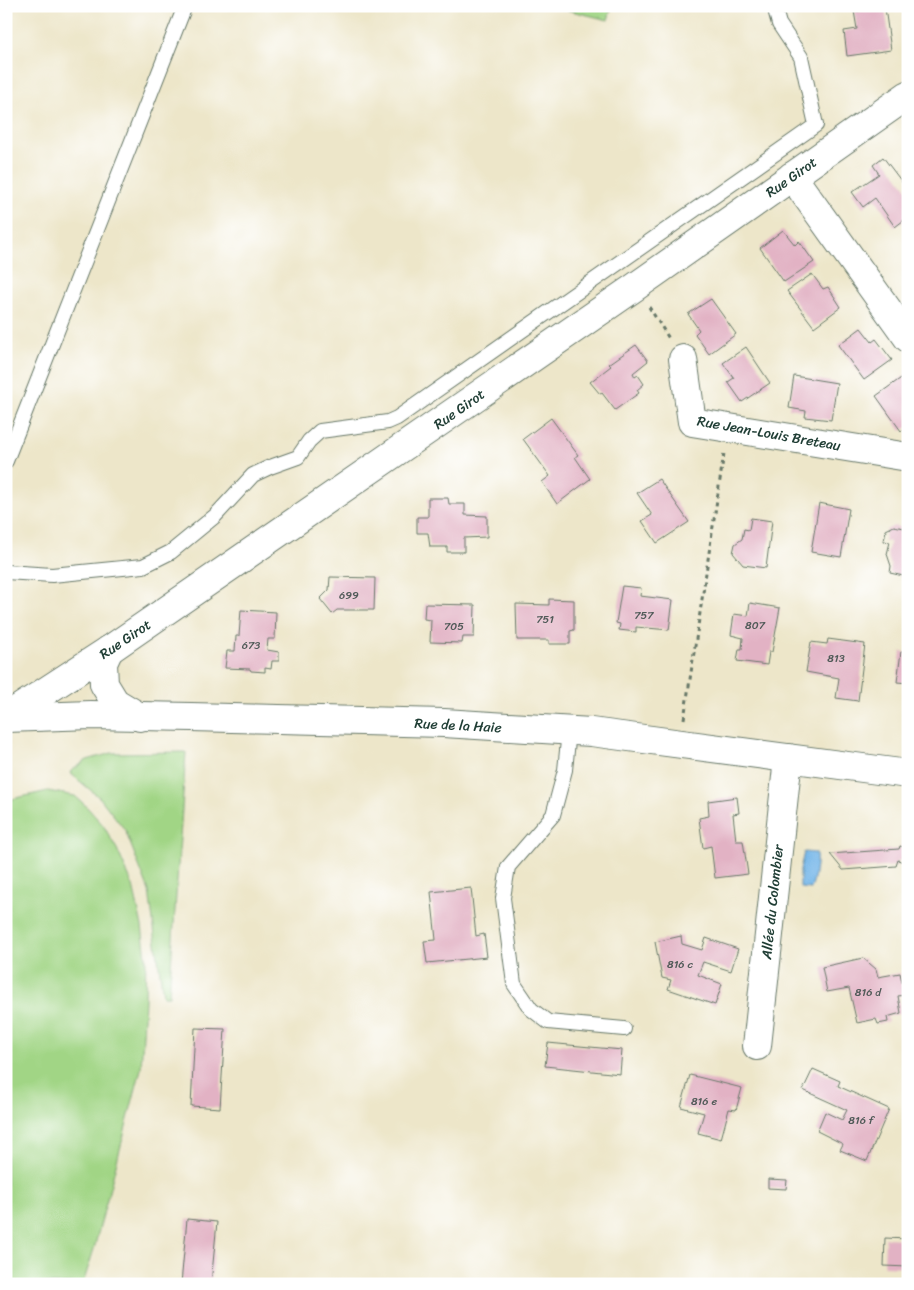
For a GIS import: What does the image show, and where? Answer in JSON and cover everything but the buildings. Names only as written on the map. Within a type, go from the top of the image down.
[{"type":"street","name":"Rue Girot","points":[[6,718],[109,650],[636,287],[908,95]]},
{"type":"street","points":[[792,176],[908,338]]},
{"type":"street","name":"Rue Jean-Louis Breteau","points":[[683,359],[692,422],[908,457]]},
{"type":"street","points":[[109,650],[104,663],[104,684],[115,702],[140,717]]},
{"type":"street","name":"Rue de la Haie","points":[[6,718],[91,715],[444,723],[590,732],[908,774]]},
{"type":"street","name":"Allée du Colombier","points":[[757,1046],[788,758]]},
{"type":"lane","points":[[6,461],[185,6]]},
{"type":"lane","points":[[6,572],[52,575],[143,566],[171,552],[215,516],[254,475],[298,457],[309,441],[320,431],[388,422],[397,418],[816,125],[800,57],[779,24],[774,6]]},
{"type":"lane","points":[[569,731],[565,770],[553,816],[508,867],[503,898],[514,984],[531,1009],[548,1022],[624,1029]]},
{"type":"path","points":[[636,287],[683,359]]},
{"type":"path","points":[[680,744],[727,428]]},
{"type":"green space","points":[[551,6],[612,6],[608,20]]},
{"type":"green space","points":[[186,752],[169,996],[163,996],[149,891],[125,830],[100,798],[70,773],[87,760],[112,753]]},
{"type":"green space","points":[[48,791],[75,796],[103,825],[117,849],[133,886],[142,926],[146,957],[141,1069],[94,1249],[83,1284],[6,1284],[6,803],[12,799]]},
{"type":"water","points":[[804,852],[816,853],[814,880],[811,889],[800,888],[800,869]]}]
